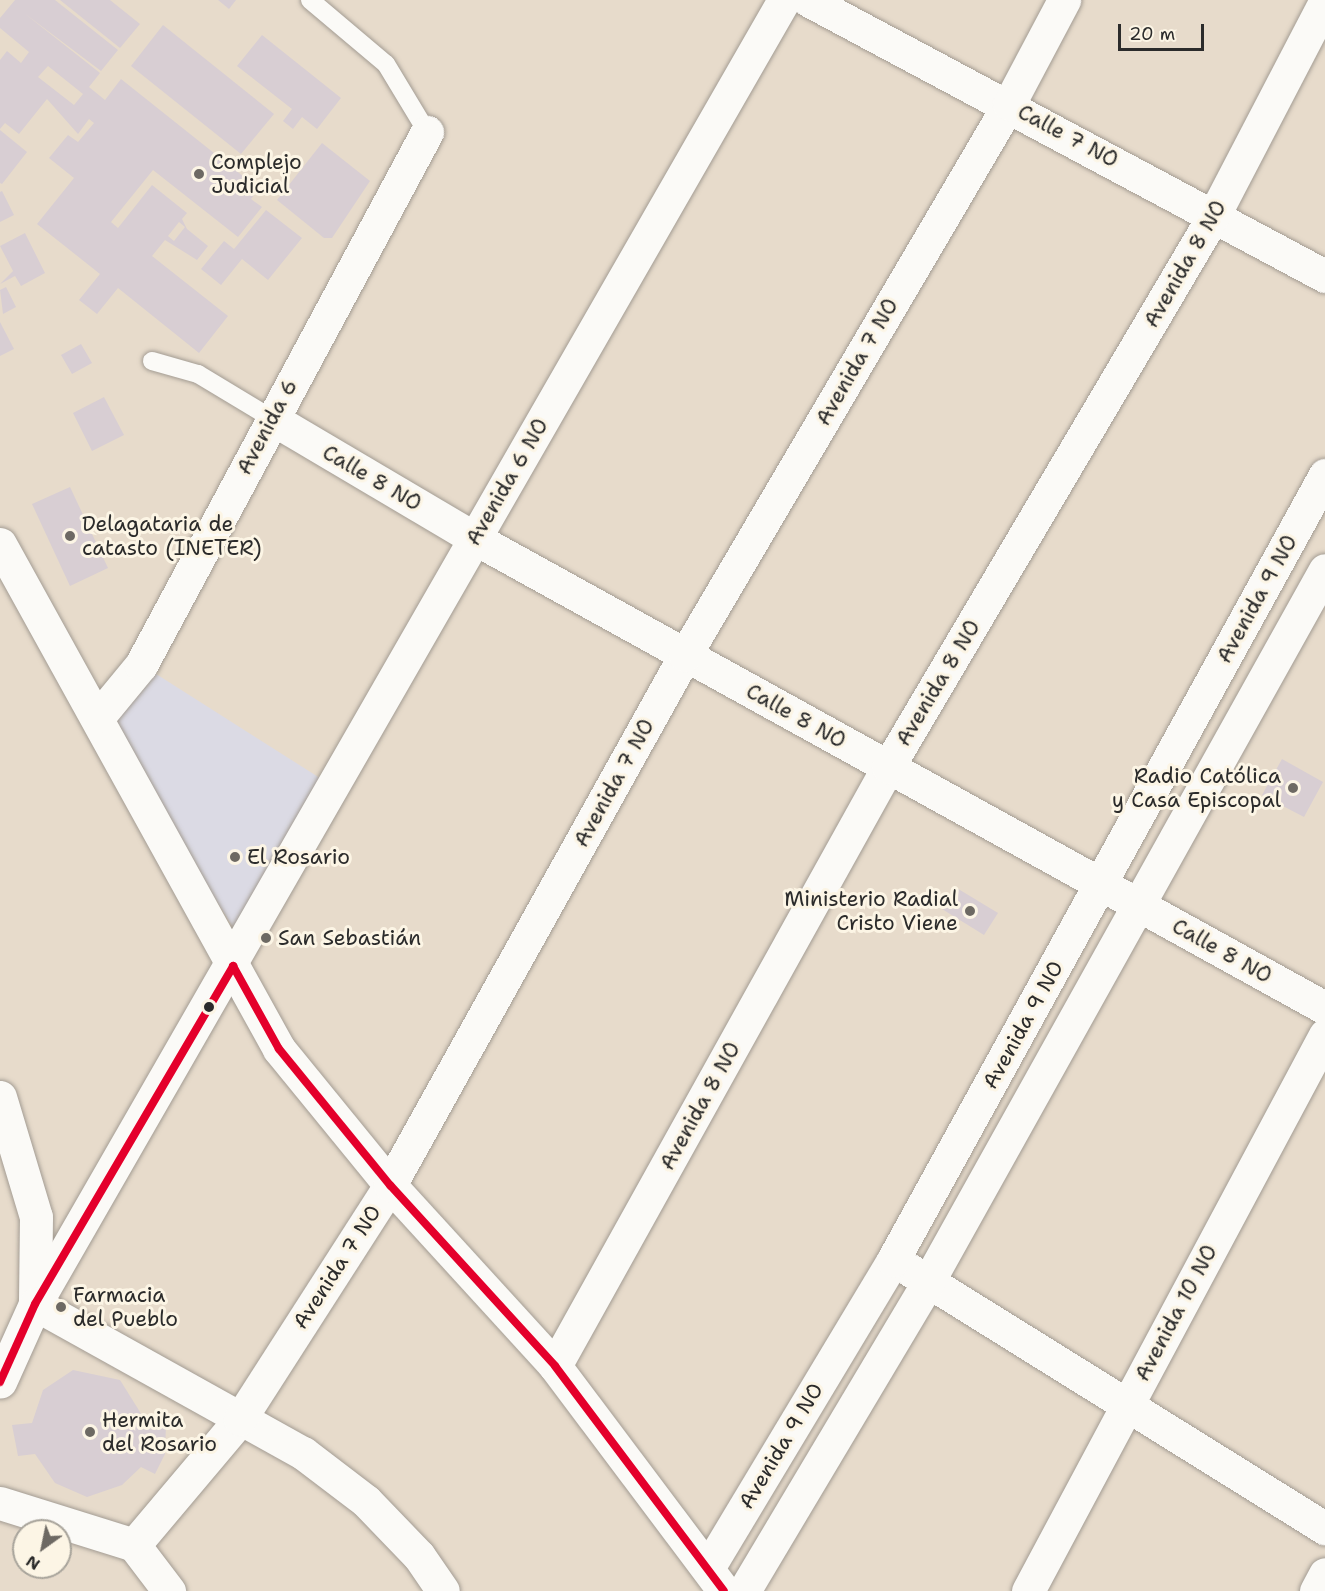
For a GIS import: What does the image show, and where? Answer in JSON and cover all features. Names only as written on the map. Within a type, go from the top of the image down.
[{"type":"street","name":"Avenida 6 NO","points":[[233,966],[474,538],[784,0]]},
{"type":"street","name":"Calle 7 NO","points":[[808,0],[1009,104],[1325,276]]},
{"type":"street","name":"Avenida 7 NO","points":[[134,1545],[240,1419],[390,1185],[685,655],[1009,104],[1065,0]]},
{"type":"street","name":"Avenida 8 NO","points":[[555,1366],[888,767],[1214,215],[1325,2]]},
{"type":"street","name":"Avenida 6","points":[[99,716],[141,665],[270,418],[427,132]]},
{"type":"street","name":"Calle 8 NO","points":[[270,418],[474,538],[1325,1008]]},
{"type":"street","name":"Avenida 9 NO","points":[[716,1579],[1325,475]]},
{"type":"street","points":[[0,544],[99,716],[279,1049],[390,1185],[555,1366],[716,1579]]},
{"type":"street","name":"Avenida 9 NO","points":[[744,1591],[928,1282],[1325,570]]},
{"type":"street","points":[[0,1382],[35,1304],[233,966]]},
{"type":"street","name":"Avenida 10 NO","points":[[1028,1591],[1325,1035]]},
{"type":"street","points":[[1,1105],[36,1216],[35,1304]]},
{"type":"street","points":[[893,1260],[1125,1408],[1325,1528]]},
{"type":"street","points":[[35,1304],[303,1453],[366,1501],[419,1556],[443,1591]]},
{"type":"street","points":[[0,1503],[134,1545],[169,1591]]},
{"type":"street","points":[[1316,1591],[1325,1574]]},
{"type":"lane","points":[[310,0],[386,64],[427,132]]},
{"type":"lane","points":[[152,361],[198,374],[270,418]]},
{"type":"shaded area","name":"El Rosario","points":[[142,665],[323,780],[238,935],[99,715]]},
{"type":"building","name":"Complejo Judicial","points":[[15,0],[55,0],[118,50],[101,71],[24,13],[100,73],[89,87],[105,100],[121,79],[259,189],[251,199],[262,207],[238,237],[153,170],[111,222],[118,228],[152,185],[187,213],[182,219],[187,229],[208,246],[197,260],[165,240],[152,256],[228,316],[199,353],[118,288],[97,314],[79,300],[100,274],[37,224],[74,178],[49,158],[68,135],[78,142],[94,123],[89,119],[78,134],[47,99],[19,134],[5,123],[0,129],[0,60],[7,51],[21,63],[29,52],[0,28],[0,18]],"holes":[[[48,66],[83,94],[74,105],[38,77]],[[179,222],[185,227],[174,241],[168,236]]]},
{"type":"building","points":[[60,0],[110,0],[140,24],[120,48]]},
{"type":"building","points":[[218,0],[236,0],[229,9]]},
{"type":"building","name":"Complejo Judicial","points":[[163,25],[274,114],[241,154],[131,66]]},
{"type":"building","name":"Complejo Judicial","points":[[262,35],[341,98],[317,129],[302,117],[293,129],[283,121],[292,109],[237,66]]},
{"type":"building","points":[[0,130],[27,152],[2,184],[0,183]]},
{"type":"building","name":"Complejo Judicial","points":[[322,143],[370,181],[332,238],[324,238],[277,200]]},
{"type":"building","points":[[2,191],[14,215],[0,222],[0,192]]},
{"type":"building","name":"Complejo Judicial","points":[[266,210],[302,238],[268,280],[242,259],[221,285],[201,269],[224,241],[234,249]]},
{"type":"building","points":[[25,233],[45,273],[21,286],[15,276],[0,284],[13,271],[0,246]]},
{"type":"building","points":[[6,287],[16,307],[3,314],[0,290]]},
{"type":"building","points":[[0,322],[14,349],[0,356]]},
{"type":"building","points":[[81,344],[92,363],[72,374],[61,355]]},
{"type":"building","points":[[104,397],[124,435],[92,451],[73,413]]},
{"type":"building","name":"Delagataria de catasto (INETER)","points":[[70,487],[108,568],[70,586],[32,504]]},
{"type":"building","name":"Radio Católica y Casa Episcopal","points":[[1282,759],[1323,782],[1304,817],[1262,795]]},
{"type":"building","name":"Ministerio Radial Cristo Viene","points":[[955,887],[998,913],[984,935],[942,909]]},
{"type":"building","name":"Hermita del Rosario","points":[[73,1370],[120,1380],[145,1420],[166,1424],[165,1454],[155,1474],[141,1467],[122,1485],[87,1497],[55,1483],[35,1454],[18,1456],[12,1425],[32,1423],[43,1390]]},
{"type":"transit line","points":[[233,966],[279,1049],[390,1185],[555,1366],[724,1591]]},
{"type":"transit line","points":[[0,1382],[35,1304],[233,966]]},
{"type":"place","name":"Complejo Judicial","points":[[199,174]]},
{"type":"place","name":"Delagataria de catasto (INETER)","points":[[70,536]]},
{"type":"place","name":"Radio Católica y Casa Episcopal","points":[[1293,788]]},
{"type":"place","name":"El Rosario","points":[[235,857]]},
{"type":"place","name":"Ministerio Radial Cristo Viene","points":[[970,911]]},
{"type":"place","name":"San Sebastián","points":[[266,938]]},
{"type":"place","name":"Farmacia del Pueblo","points":[[61,1307]]},
{"type":"place","name":"Hermita del Rosario","points":[[90,1432]]}]
